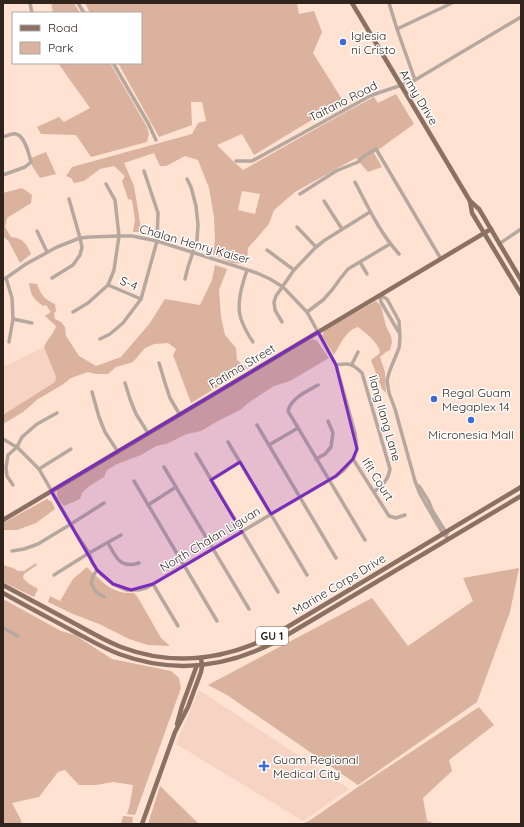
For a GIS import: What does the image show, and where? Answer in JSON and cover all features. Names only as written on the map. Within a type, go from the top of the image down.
[{"type":"main road","name":"Army Drive","points":[[352,3],[470,201],[479,209],[521,280]]},
{"type":"main road","name":"Army Drive","points":[[470,201],[472,213],[521,294]]},
{"type":"main road","name":"Fatima Street","points":[[3,520],[491,230]]},
{"type":"main road","name":"Marine Corps Drive","points":[[3,585],[120,647],[159,657],[180,659],[219,655],[237,651],[269,637],[521,487]]},
{"type":"main road","name":"GU 1","points":[[3,593],[99,645],[138,660],[179,666],[199,666],[220,663],[239,658],[268,646],[521,496]]},
{"type":"main road","points":[[142,824],[175,732],[182,706],[201,658]]},
{"type":"street","points":[[78,3],[83,12]]},
{"type":"street","points":[[389,3],[415,80]]},
{"type":"street","points":[[397,29],[452,3]]},
{"type":"street","name":"Taitano Road","points":[[236,161],[252,161],[370,96],[415,80],[521,17]]},
{"type":"street","points":[[114,64],[148,123],[156,140]]},
{"type":"street","points":[[3,137],[17,134],[22,138],[28,149],[31,162],[25,167],[3,175]]},
{"type":"street","points":[[300,194],[336,171],[358,162],[364,156],[376,149],[441,259]]},
{"type":"street","points":[[100,339],[110,334],[123,323],[141,300],[157,241],[158,213],[144,171]]},
{"type":"street","points":[[185,279],[192,252],[198,240],[196,206],[187,179]]},
{"type":"street","points":[[355,182],[370,212],[390,244],[399,254]]},
{"type":"street","points":[[73,312],[88,303],[108,285],[114,270],[119,236],[115,200],[106,184]]},
{"type":"street","points":[[52,278],[73,265],[80,256],[82,247],[69,199]]},
{"type":"street","points":[[324,201],[342,228]]},
{"type":"street","points":[[282,322],[275,310],[274,302],[276,296],[294,270],[316,247],[342,228],[370,212]]},
{"type":"street","points":[[297,226],[316,247]]},
{"type":"street","points":[[499,244],[521,230]]},
{"type":"street","points":[[37,231],[48,252]]},
{"type":"street","name":"Chalan Henry Kaiser","points":[[5,279],[26,264],[57,247],[80,238],[132,236],[157,241],[270,279],[283,287],[307,312],[318,332]]},
{"type":"street","points":[[307,312],[323,300],[348,269],[390,244]]},
{"type":"street","points":[[267,250],[294,270]]},
{"type":"street","points":[[360,262],[367,274]]},
{"type":"street","points":[[247,270],[242,283],[239,307],[240,318],[245,330],[253,342]]},
{"type":"street","points":[[5,279],[12,298],[13,319],[9,342]]},
{"type":"street","name":"S-4","points":[[108,285],[141,300]]},
{"type":"street","points":[[380,295],[387,300],[399,320],[399,348],[386,380],[387,386],[397,415],[415,481],[429,502],[449,539]]},
{"type":"street","points":[[13,319],[32,323]]},
{"type":"street","points":[[318,332],[336,365],[355,433],[357,449],[353,459]]},
{"type":"street","points":[[336,365],[352,364],[358,352]]},
{"type":"street","points":[[159,363],[170,398],[180,415]]},
{"type":"street","name":"Ilang Ilang Lane","points":[[352,364],[362,373],[390,469],[389,476],[374,492]]},
{"type":"street","points":[[126,383],[136,414],[148,433]]},
{"type":"street","points":[[318,385],[296,399],[289,406],[288,411],[365,540]]},
{"type":"street","points":[[92,392],[103,427],[118,452]]},
{"type":"street","points":[[13,485],[7,476],[6,468],[8,455],[17,447],[22,437],[37,424],[57,413]]},
{"type":"street","points":[[316,459],[325,454],[331,447],[333,433],[328,421]]},
{"type":"street","points":[[257,425],[336,558]]},
{"type":"street","points":[[269,445],[298,428]]},
{"type":"street","name":"North Chalan Liguan","points":[[3,439],[17,447],[39,469],[89,553],[97,570],[113,584],[126,590],[138,590],[153,584],[329,480],[344,470],[353,459]]},
{"type":"street","points":[[228,442],[307,575]]},
{"type":"street","points":[[39,469],[71,449]]},
{"type":"street","points":[[196,454],[278,592]]},
{"type":"street","name":"Ifit Court","points":[[353,459],[389,516],[396,518],[405,515]]},
{"type":"street","points":[[211,480],[240,462]]},
{"type":"street","points":[[164,467],[249,609]]},
{"type":"street","points":[[134,481],[216,621]]},
{"type":"street","points":[[148,505],[176,487]]},
{"type":"street","points":[[12,551],[38,544],[104,503]]},
{"type":"street","points":[[54,575],[121,535]]},
{"type":"street","points":[[108,543],[124,565],[131,566],[139,563]]},
{"type":"street","points":[[97,570],[91,583],[96,592],[104,597]]},
{"type":"street","points":[[153,584],[178,626]]},
{"type":"street","points":[[3,628],[18,636]]},
{"type":"highlighted area","points":[[318,332],[336,365],[357,449],[353,459],[336,476],[271,514],[240,462],[211,480],[242,532],[153,584],[131,590],[113,584],[97,570],[51,491]]},
{"type":"shaded area","points":[[44,347],[56,377],[55,382],[3,415],[3,365],[7,365]]},
{"type":"shaded area","name":"Guam Regional Medical City","points":[[199,690],[349,789],[303,821],[176,744]]},
{"type":"green space","points":[[51,3],[74,3],[79,12],[53,12]]},
{"type":"green space","points":[[85,3],[297,3],[299,14],[314,11],[322,32],[313,53],[343,101],[254,155],[242,134],[217,145],[243,170],[374,97],[378,103],[396,94],[414,124],[374,153],[382,167],[368,172],[356,158],[295,192],[274,210],[269,224],[248,248],[247,264],[232,263],[213,254],[215,240],[214,217],[209,188],[198,160],[185,156],[166,166],[160,166],[154,153],[124,163],[134,186],[141,228],[139,232],[133,232],[135,220],[132,200],[128,199],[122,181],[125,176],[114,166],[100,169],[84,181],[74,183],[71,178],[66,176],[72,167],[192,134],[198,123],[206,121],[202,102],[191,102],[192,125],[159,137],[119,64],[142,64],[142,12],[90,12]],"holes":[[[242,191],[260,194],[255,214],[238,210]]]},
{"type":"green space","points":[[59,64],[111,64],[147,127],[149,134],[147,142],[91,157],[76,135],[41,134],[37,127],[59,117],[64,122],[90,108]]},
{"type":"green space","points":[[46,152],[56,174],[40,178],[31,164],[31,158]]},
{"type":"green space","points":[[22,188],[32,195],[31,203],[7,218],[5,227],[11,237],[24,242],[31,254],[20,263],[9,242],[3,236],[3,193]]},
{"type":"green space","points":[[215,265],[227,269],[219,290],[221,317],[225,335],[236,348],[237,360],[248,368],[191,403],[173,355],[176,349],[168,343],[154,344],[145,348],[133,362],[116,367],[108,374],[88,372],[71,378],[38,399],[23,412],[3,424],[3,415],[55,382],[56,377],[44,347],[54,332],[56,326],[45,316],[51,312],[46,305],[43,306],[35,299],[29,283],[37,284],[43,296],[55,304],[55,319],[61,322],[65,327],[66,336],[79,356],[96,366],[121,357],[150,323],[165,299],[200,305],[212,280]]},
{"type":"green space","points":[[376,301],[381,306],[392,342],[390,350],[380,357],[385,372],[386,393],[382,389],[371,360],[380,353],[378,346],[368,335],[358,327],[350,331],[334,355],[322,336],[324,331]]},
{"type":"green space","points":[[313,339],[317,341],[329,358],[290,381],[274,386],[240,410],[201,431],[187,434],[166,444],[156,446],[141,455],[117,464],[107,470],[104,477],[88,487],[82,493],[80,499],[64,506],[60,500],[57,494],[58,489]]},
{"type":"green space","points":[[47,499],[52,502],[55,509],[36,523],[17,530],[3,530],[3,523]]},
{"type":"green space","points":[[36,563],[37,565],[24,574],[23,578],[38,589],[34,597],[3,582],[3,565],[18,571],[24,571]]},
{"type":"green space","points":[[87,567],[100,580],[117,591],[134,593],[161,638],[169,646],[148,645],[129,639],[48,602],[50,596],[60,601],[73,579]]},
{"type":"green space","points":[[519,568],[510,612],[477,702],[358,785],[227,695],[208,685],[372,598],[408,646],[473,601],[463,578]]},
{"type":"green space","points":[[3,599],[61,631],[75,635],[112,659],[171,671],[179,678],[181,688],[135,815],[127,814],[133,785],[113,782],[96,785],[79,785],[65,770],[58,772],[39,797],[12,803],[22,824],[3,824]]},
{"type":"green space","points":[[479,707],[494,725],[449,760],[452,771],[423,798],[427,821],[437,824],[301,824],[309,821]]},
{"type":"green space","points":[[160,786],[199,824],[148,824]]},
{"type":"green space","points":[[123,816],[133,817],[132,824],[121,824]]},
{"type":"place","name":"Iglesia ni Cristo","points":[[343,42]]},
{"type":"place","name":"Regal Guam Megaplex 14","points":[[434,399]]},
{"type":"place","name":"Micronesia Mall","points":[[471,420]]},
{"type":"place","name":"Guam Regional Medical City","points":[[264,766]]}]
